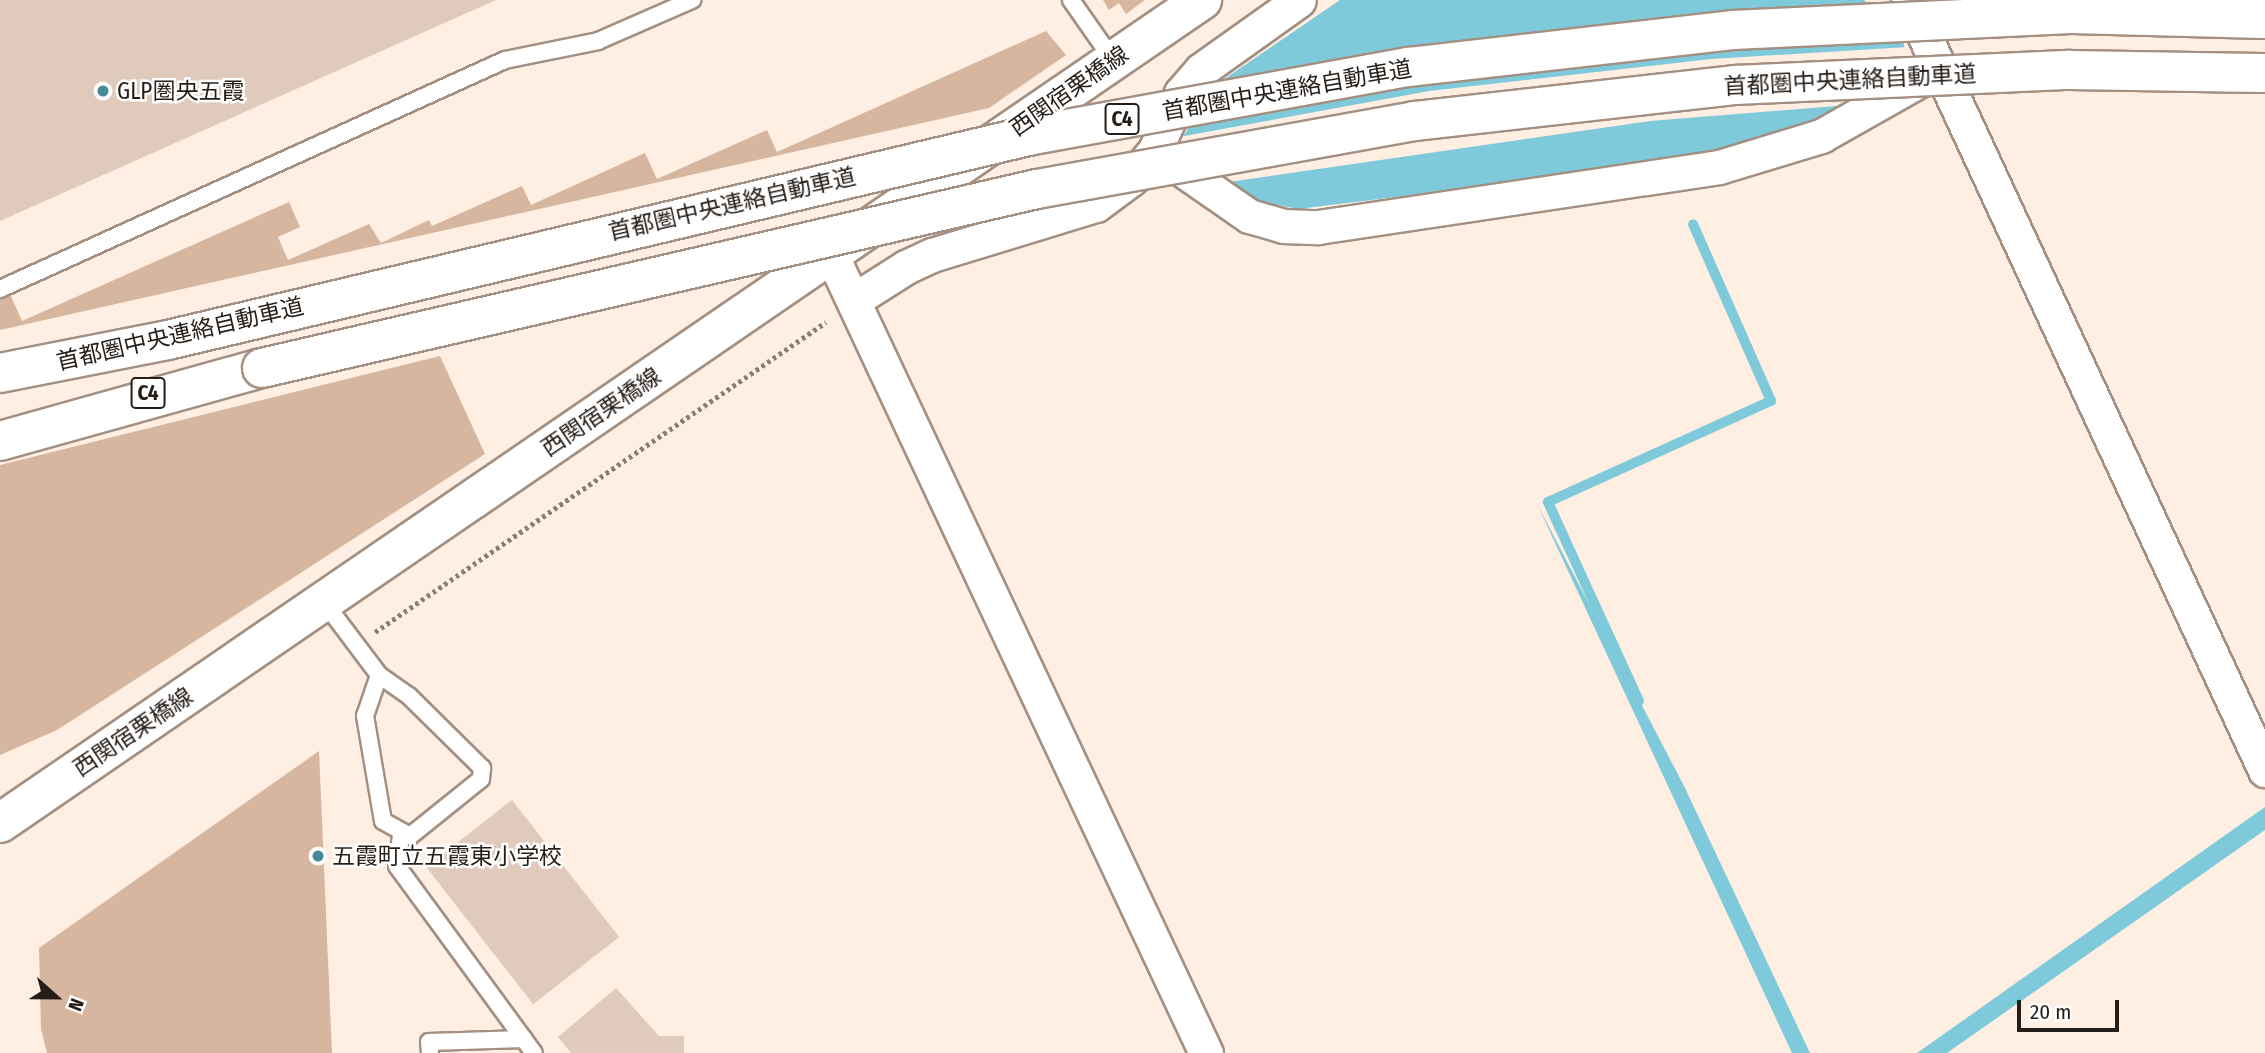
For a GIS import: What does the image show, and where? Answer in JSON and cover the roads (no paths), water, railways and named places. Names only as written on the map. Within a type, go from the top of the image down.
[{"type":"main road","name":"西関宿栗橋線","points":[[0,823],[1202,0]]},
{"type":"main road","name":"首都圏中央連絡自動車道","points":[[0,373],[168,340],[1028,136],[1409,67],[1733,30],[2071,14],[2265,19]]},
{"type":"main road","name":"首都圏中央連絡自動車道","points":[[0,424],[262,368],[1037,189],[1415,121],[1735,85],[2070,70],[2265,73]]},
{"type":"main road","points":[[0,441],[262,368]]},
{"type":"street","points":[[854,300],[932,255],[1096,205],[1131,179],[1155,150],[1181,93],[1201,70],[1299,0]]},
{"type":"street","points":[[1945,0],[1911,7],[2265,770]]},
{"type":"street","points":[[1155,150],[1248,216],[1283,226],[1318,227],[1719,167],[1821,136],[1940,69]]},
{"type":"street","points":[[831,254],[1206,1053]]},
{"type":"lane","points":[[0,289],[505,60],[598,41],[692,0]]},
{"type":"lane","points":[[1071,0],[1113,60]]},
{"type":"lane","points":[[324,601],[379,675],[409,696],[482,768],[481,779],[418,832],[401,835],[383,821],[365,716],[379,675]]},
{"type":"lane","points":[[401,835],[397,866],[534,1053]]},
{"type":"lane","points":[[430,1053],[429,1042],[524,1039]]},
{"type":"water","points":[[1340,0],[1864,0],[1902,38],[1915,83],[1830,117],[1672,163],[1298,209],[1257,201],[1186,156],[1182,138],[1217,84]]},
{"type":"water","points":[[1537,504],[1685,788],[1810,1053],[1792,1053]]},
{"type":"water","points":[[2265,807],[2265,830],[1947,1053],[1917,1053]]},
{"type":"waterway","points":[[1639,701],[1548,502],[1771,401],[1693,224]]},
{"type":"place","name":"GLP圏央五霞","points":[[103,91]]},
{"type":"place","name":"五霞町立五霞東小学校","points":[[318,856]]}]
